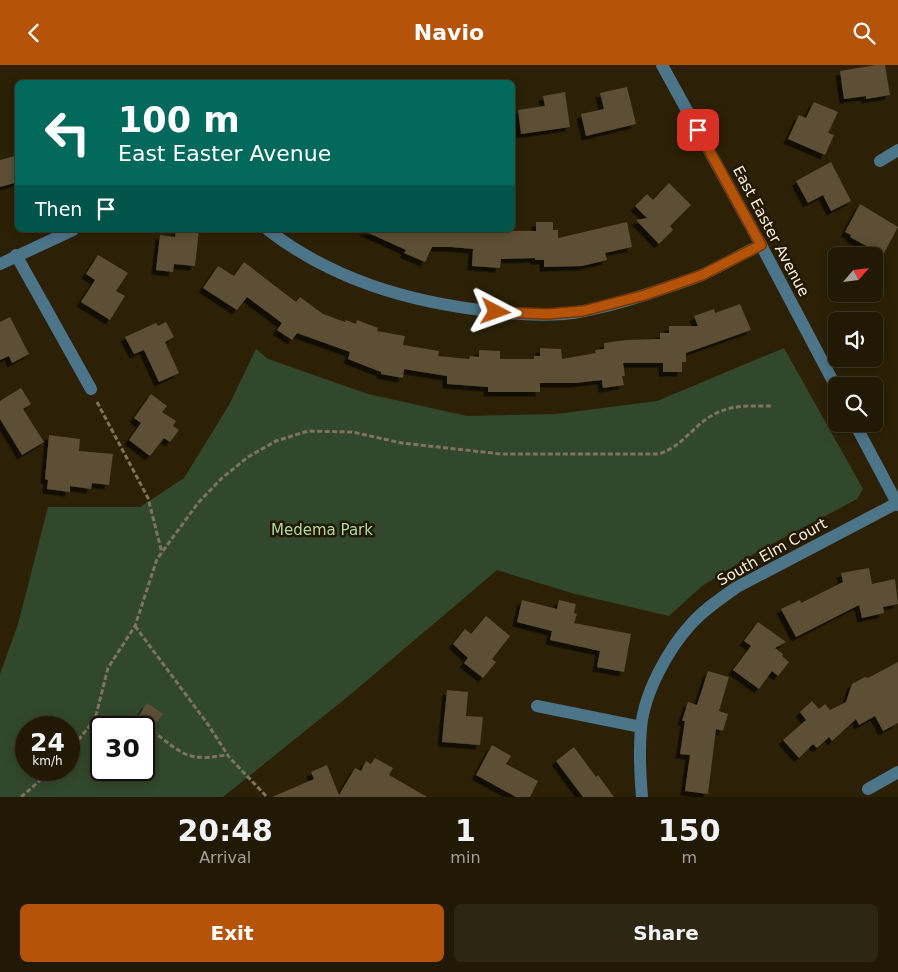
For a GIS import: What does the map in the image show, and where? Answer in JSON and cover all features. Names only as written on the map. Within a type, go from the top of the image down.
[{"type":"street","name":"East Easter Avenue","points":[[662,65],[831,377]]},
{"type":"street","points":[[880,161],[898,150]]},
{"type":"street","points":[[0,264],[68,232]]},
{"type":"street","points":[[271,232],[314,260],[375,287],[449,307],[512,314],[548,314],[583,311],[645,295],[702,275],[761,245]]},
{"type":"street","points":[[16,255],[91,389]]},
{"type":"street","points":[[860,432],[897,504]]},
{"type":"street","name":"South Elm Court","points":[[642,797],[640,777],[641,727],[647,701],[665,660],[692,623],[713,604],[737,587],[897,504]]},
{"type":"street","points":[[537,707],[641,727]]},
{"type":"street","points":[[868,789],[898,773]]},
{"type":"path","points":[[91,389],[101,412],[148,498],[162,554]]},
{"type":"path","points":[[96,716],[108,668],[135,627],[157,559],[198,503],[222,479],[248,457],[276,441],[308,431],[352,432],[402,443],[501,454],[658,454],[668,451],[711,416],[736,406],[772,406]]},
{"type":"path","points":[[135,627],[208,723],[227,755],[267,797]]},
{"type":"path","points":[[80,738],[90,726]]},
{"type":"path","points":[[155,733],[184,754],[204,758],[227,755]]},
{"type":"path","points":[[21,797],[39,781]]},
{"type":"green space","name":"Medema Park","points":[[784,348],[828,427],[828,432],[831,432],[863,489],[857,499],[757,552],[702,586],[669,616],[575,594],[497,570],[351,694],[223,797],[0,797],[0,674],[18,624],[48,507],[140,507],[184,478],[229,405],[256,349],[268,359],[368,394],[467,416],[556,414],[657,401]]},
{"type":"building","points":[[885,65],[890,95],[866,99],[866,96],[844,99],[840,71]]},
{"type":"building","points":[[627,87],[636,124],[586,136],[581,114],[604,109],[600,93]]},
{"type":"building","points":[[565,92],[570,127],[521,134],[518,110],[545,106],[543,96]]},
{"type":"building","points":[[814,102],[838,112],[828,133],[834,135],[825,155],[788,139],[799,115],[806,118]]},
{"type":"building","points":[[15,156],[15,183],[0,187],[0,160]]},
{"type":"building","points":[[831,162],[851,201],[831,211],[823,195],[808,203],[796,181]]},
{"type":"building","points":[[669,183],[691,205],[670,226],[673,230],[659,244],[636,220],[647,218],[635,206],[647,194],[653,200]]},
{"type":"building","points":[[860,204],[898,227],[883,255],[883,247],[868,247],[850,237],[851,235],[845,232]]},
{"type":"building","points":[[536,222],[553,222],[553,230],[558,230],[558,238],[627,222],[632,247],[605,253],[607,260],[582,266],[544,267],[544,260],[535,260],[535,258],[501,259],[500,268],[472,266],[473,249],[451,247],[432,247],[425,262],[404,253],[406,250],[366,232],[515,232],[536,231]]},
{"type":"building","points":[[176,232],[199,232],[195,266],[174,264],[173,272],[156,270],[160,235],[175,237]]},
{"type":"building","points":[[98,255],[128,273],[116,291],[125,296],[110,320],[81,302],[95,280],[86,274]]},
{"type":"building","points":[[244,262],[296,302],[300,297],[323,314],[356,324],[357,320],[378,328],[377,331],[405,336],[403,345],[439,351],[438,356],[469,359],[470,356],[479,357],[479,350],[500,351],[500,359],[534,359],[534,356],[540,356],[540,348],[561,349],[562,359],[596,353],[595,350],[604,349],[604,343],[660,339],[660,333],[669,333],[669,326],[698,326],[694,316],[714,309],[715,313],[740,304],[751,330],[686,353],[686,362],[682,362],[682,372],[663,372],[663,363],[623,363],[625,376],[622,376],[624,385],[603,388],[602,380],[575,383],[540,383],[540,392],[488,392],[488,387],[447,384],[447,376],[404,369],[403,378],[381,374],[381,372],[348,359],[350,352],[297,333],[292,340],[277,330],[282,323],[247,297],[237,310],[203,288],[218,266],[234,276]]},
{"type":"building","points":[[10,317],[29,354],[12,363],[9,356],[0,360],[0,322]]},
{"type":"building","points":[[166,322],[174,337],[165,342],[179,373],[159,382],[144,350],[134,354],[125,337],[156,323],[158,326]]},
{"type":"building","points":[[21,388],[31,404],[23,409],[44,442],[22,455],[0,419],[0,401]]},
{"type":"building","points":[[151,394],[167,406],[162,412],[176,421],[173,426],[179,430],[170,442],[164,438],[150,456],[129,440],[141,423],[134,418]]},
{"type":"building","points":[[49,435],[80,439],[79,451],[113,454],[109,485],[92,483],[91,489],[70,486],[70,492],[47,489],[48,480],[45,479]]},
{"type":"building","points":[[869,568],[872,584],[895,579],[898,604],[883,607],[884,613],[862,618],[859,605],[796,637],[781,609],[800,600],[801,603],[843,582],[841,573]]},
{"type":"building","points":[[522,600],[557,609],[559,600],[576,604],[574,613],[577,614],[574,623],[631,634],[624,672],[597,667],[600,651],[550,640],[552,631],[517,622]]},
{"type":"building","points":[[486,616],[510,636],[492,659],[496,662],[483,678],[464,663],[468,658],[453,644],[465,629],[471,634]]},
{"type":"building","points":[[758,622],[786,642],[775,648],[789,662],[778,676],[772,671],[759,689],[733,670],[751,646],[744,641]]},
{"type":"building","points":[[898,662],[898,723],[883,731],[875,716],[859,725],[856,719],[832,741],[829,737],[817,748],[813,744],[799,758],[783,740],[806,720],[800,712],[812,701],[819,709],[825,704],[830,710],[846,702],[852,684]]},
{"type":"building","points":[[708,671],[729,677],[719,711],[728,714],[723,731],[716,729],[708,794],[685,791],[690,755],[680,754],[685,721],[682,721],[688,702],[697,705]]},
{"type":"building","points":[[447,690],[468,692],[466,716],[483,717],[480,745],[442,742]]},
{"type":"building","points":[[147,703],[163,714],[155,725],[155,716],[139,716]]},
{"type":"building","points":[[492,745],[511,756],[506,764],[538,781],[530,797],[516,797],[476,775]]},
{"type":"building","points":[[574,747],[596,777],[598,775],[614,797],[583,797],[556,761]]},
{"type":"building","points":[[375,758],[393,768],[389,775],[427,797],[272,797],[314,779],[311,772],[327,765],[339,795],[355,768],[361,771],[366,761],[371,764]]},
{"type":"route","points":[[496,312],[548,314],[583,311],[645,295],[702,275],[761,245],[698,130]]}]
